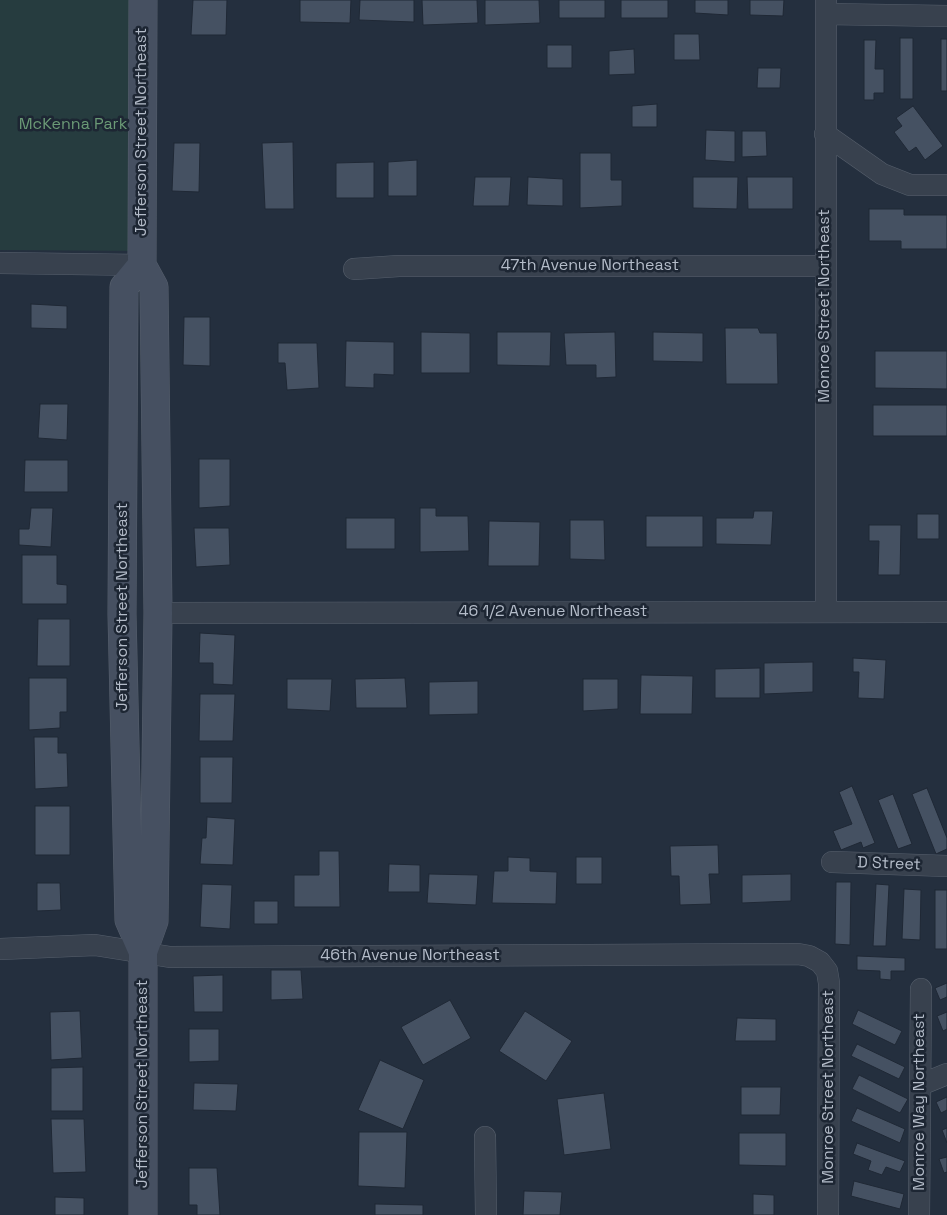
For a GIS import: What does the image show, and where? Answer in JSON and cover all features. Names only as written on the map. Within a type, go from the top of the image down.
[{"type":"street","name":"Jefferson Street Northeast","points":[[143,0],[142,264],[154,287],[158,613],[154,921],[143,952],[143,1215]]},
{"type":"street","points":[[826,7],[947,16]]},
{"type":"street","name":"Monroe Street Northeast","points":[[826,7],[826,611]]},
{"type":"street","points":[[825,134],[882,174],[910,185],[947,185]]},
{"type":"street","points":[[0,262],[142,264]]},
{"type":"street","name":"Jefferson Street Northeast","points":[[142,264],[124,287],[122,614],[129,920],[143,952]]},
{"type":"street","name":"47th Avenue Northeast","points":[[354,269],[399,266],[826,266]]},
{"type":"street","name":"46 1/2 Avenue Northeast","points":[[158,613],[947,612]]},
{"type":"street","name":"D Street","points":[[832,862],[947,866]]},
{"type":"street","name":"46th Avenue Northeast","points":[[0,949],[95,945],[170,957],[798,954],[810,956],[820,962]]},
{"type":"street","name":"Monroe Street Northeast","points":[[820,962],[827,971],[829,982],[828,1215]]},
{"type":"street","name":"Monroe Way Northeast","points":[[919,1215],[920,989]]},
{"type":"street","points":[[920,1085],[947,1074]]},
{"type":"street","points":[[485,1137],[486,1215]]},
{"type":"green space","name":"McKenna Park","points":[[0,0],[145,0],[148,251],[0,250]]},
{"type":"building","points":[[193,0],[227,0],[226,35],[191,35]]},
{"type":"building","points":[[300,0],[351,0],[350,23],[300,22]]},
{"type":"building","points":[[360,0],[414,0],[414,22],[359,20]]},
{"type":"building","points":[[422,0],[477,0],[478,23],[423,25]]},
{"type":"building","points":[[485,0],[539,0],[540,23],[485,25]]},
{"type":"building","points":[[559,0],[605,0],[605,18],[559,18]]},
{"type":"building","points":[[621,0],[668,0],[668,18],[621,18]]},
{"type":"building","points":[[695,0],[728,0],[728,15],[695,13]]},
{"type":"building","points":[[750,0],[784,0],[783,16],[750,15]]},
{"type":"building","points":[[674,34],[699,34],[700,60],[674,60]]},
{"type":"building","points":[[900,38],[913,38],[913,99],[900,99]]},
{"type":"building","points":[[941,39],[947,39],[947,91],[941,91]]},
{"type":"building","points":[[864,40],[876,40],[875,69],[884,69],[884,93],[874,93],[874,100],[864,100]]},
{"type":"building","points":[[547,45],[572,45],[572,68],[547,68]]},
{"type":"building","points":[[634,49],[635,74],[609,75],[609,51]]},
{"type":"building","points":[[758,68],[781,68],[780,88],[757,88]]},
{"type":"building","points":[[657,104],[657,127],[632,127],[632,106]]},
{"type":"building","points":[[913,106],[943,146],[925,160],[916,147],[909,152],[894,132],[902,126],[896,118]]},
{"type":"building","points":[[706,130],[735,131],[735,162],[705,160]]},
{"type":"building","points":[[742,131],[766,131],[767,156],[742,157]]},
{"type":"building","points":[[293,142],[294,209],[265,209],[262,143]]},
{"type":"building","points":[[174,143],[200,143],[199,192],[172,191]]},
{"type":"building","points":[[580,153],[611,153],[611,180],[622,180],[622,206],[580,208]]},
{"type":"building","points":[[417,160],[417,196],[388,196],[388,162]]},
{"type":"building","points":[[374,162],[374,198],[336,198],[336,163]]},
{"type":"building","points":[[475,177],[511,177],[509,206],[473,206]]},
{"type":"building","points":[[528,177],[563,179],[563,206],[527,205]]},
{"type":"building","points":[[693,177],[738,177],[737,209],[693,208]]},
{"type":"building","points":[[747,177],[793,177],[793,209],[748,209]]},
{"type":"building","points":[[869,209],[904,209],[904,215],[947,215],[947,249],[901,249],[901,241],[869,241]]},
{"type":"building","points":[[31,304],[67,306],[67,329],[31,328]]},
{"type":"building","points":[[184,317],[210,317],[210,366],[183,365]]},
{"type":"building","points":[[725,328],[758,328],[760,333],[777,333],[778,384],[726,384]]},
{"type":"building","points":[[421,332],[470,333],[470,373],[421,373]]},
{"type":"building","points":[[497,332],[551,332],[550,366],[497,365]]},
{"type":"building","points":[[615,332],[616,377],[596,378],[596,365],[566,365],[564,333]]},
{"type":"building","points":[[653,332],[703,333],[703,362],[653,361]]},
{"type":"building","points":[[346,341],[394,342],[394,375],[374,374],[374,388],[345,387]]},
{"type":"building","points":[[278,343],[317,343],[319,388],[287,390],[285,363],[278,363]]},
{"type":"building","points":[[875,351],[947,351],[947,389],[875,388]]},
{"type":"building","points":[[40,404],[68,404],[67,440],[38,438]]},
{"type":"building","points":[[873,405],[947,405],[947,436],[873,436]]},
{"type":"building","points":[[199,459],[230,459],[230,506],[199,508]]},
{"type":"building","points":[[25,460],[68,460],[68,492],[24,492]]},
{"type":"building","points":[[31,508],[53,508],[51,547],[19,545],[19,529],[29,529]]},
{"type":"building","points":[[420,508],[436,508],[436,516],[468,516],[469,551],[420,552]]},
{"type":"building","points":[[754,511],[773,511],[771,545],[716,544],[716,518],[753,518]]},
{"type":"building","points":[[917,514],[939,514],[939,539],[917,539]]},
{"type":"building","points":[[646,516],[703,516],[703,547],[646,547]]},
{"type":"building","points":[[346,518],[395,518],[395,549],[346,549]]},
{"type":"building","points":[[570,520],[604,520],[605,560],[570,559]]},
{"type":"building","points":[[489,521],[540,522],[539,566],[488,566]]},
{"type":"building","points":[[869,525],[901,525],[900,575],[878,575],[879,541],[869,541]]},
{"type":"building","points":[[194,528],[229,528],[230,565],[196,567]]},
{"type":"building","points":[[22,555],[57,555],[57,584],[67,585],[67,604],[22,604]]},
{"type":"building","points":[[38,619],[70,619],[70,666],[37,666]]},
{"type":"building","points":[[200,633],[235,635],[233,685],[213,684],[213,663],[199,663]]},
{"type":"building","points":[[853,658],[886,660],[884,699],[858,698],[859,672],[853,672]]},
{"type":"building","points":[[813,662],[813,692],[764,694],[764,663]]},
{"type":"building","points":[[760,668],[760,698],[715,698],[715,669]]},
{"type":"building","points":[[641,675],[693,676],[692,714],[640,714]]},
{"type":"building","points":[[29,678],[67,678],[67,712],[60,712],[60,728],[29,730]]},
{"type":"building","points":[[405,678],[407,708],[356,708],[355,679]]},
{"type":"building","points":[[287,679],[332,679],[330,711],[287,709]]},
{"type":"building","points":[[583,679],[618,679],[618,709],[583,711]]},
{"type":"building","points":[[478,681],[478,714],[429,715],[429,682]]},
{"type":"building","points":[[200,694],[235,694],[233,741],[199,741]]},
{"type":"building","points":[[34,737],[58,737],[58,753],[67,753],[68,787],[35,789]]},
{"type":"building","points":[[200,757],[233,757],[232,803],[200,803]]},
{"type":"building","points":[[852,786],[875,843],[863,848],[861,842],[841,850],[833,831],[852,824],[839,792]]},
{"type":"building","points":[[927,788],[947,838],[947,849],[936,854],[912,794]]},
{"type":"building","points":[[893,794],[912,844],[898,849],[878,800]]},
{"type":"building","points":[[35,806],[70,806],[70,855],[35,855]]},
{"type":"building","points":[[207,817],[235,819],[233,865],[200,864],[202,838],[206,838]]},
{"type":"building","points":[[718,845],[719,874],[709,874],[711,904],[680,905],[679,876],[671,876],[670,846]]},
{"type":"building","points":[[319,851],[339,851],[340,907],[294,907],[294,875],[319,875]]},
{"type":"building","points":[[508,857],[530,858],[530,871],[557,872],[556,904],[492,903],[494,871],[508,871]]},
{"type":"building","points":[[576,857],[602,857],[602,884],[576,884]]},
{"type":"building","points":[[389,864],[420,865],[420,892],[388,892]]},
{"type":"building","points":[[429,874],[478,875],[476,905],[427,903]]},
{"type":"building","points":[[791,874],[791,901],[742,903],[742,875]]},
{"type":"building","points":[[836,882],[851,882],[850,945],[835,944]]},
{"type":"building","points":[[37,883],[60,883],[61,910],[37,911]]},
{"type":"building","points":[[202,884],[232,885],[230,929],[200,927]]},
{"type":"building","points":[[876,884],[889,885],[886,946],[873,946]]},
{"type":"building","points":[[904,889],[921,890],[920,940],[902,939]]},
{"type":"building","points":[[935,890],[947,890],[947,949],[935,949]]},
{"type":"building","points":[[254,901],[278,901],[278,924],[254,924]]},
{"type":"building","points":[[857,956],[905,958],[905,971],[891,971],[891,980],[880,979],[880,971],[857,970]]},
{"type":"building","points":[[271,970],[301,970],[303,999],[271,1000]]},
{"type":"building","points":[[223,975],[223,1012],[194,1012],[193,976]]},
{"type":"building","points":[[947,983],[947,997],[940,1000],[935,988]]},
{"type":"building","points":[[450,1000],[471,1038],[423,1065],[401,1027]]},
{"type":"building","points":[[858,1010],[902,1031],[895,1045],[852,1024]]},
{"type":"building","points":[[80,1011],[82,1058],[51,1060],[50,1012]]},
{"type":"building","points":[[525,1011],[572,1041],[546,1081],[499,1051]]},
{"type":"building","points":[[947,1012],[947,1029],[943,1031],[937,1016]]},
{"type":"building","points":[[737,1018],[776,1019],[776,1041],[735,1041]]},
{"type":"building","points":[[189,1029],[219,1029],[219,1061],[189,1062]]},
{"type":"building","points":[[857,1044],[905,1067],[899,1079],[851,1056]]},
{"type":"building","points":[[380,1060],[424,1080],[403,1129],[358,1110]]},
{"type":"building","points":[[83,1067],[83,1111],[51,1111],[51,1068]]},
{"type":"building","points":[[859,1075],[908,1099],[900,1113],[852,1089]]},
{"type":"building","points":[[194,1083],[238,1084],[236,1111],[193,1110]]},
{"type":"building","points":[[741,1087],[781,1087],[780,1115],[741,1115]]},
{"type":"building","points":[[604,1093],[611,1149],[564,1155],[557,1099]]},
{"type":"building","points":[[947,1097],[947,1110],[941,1113],[936,1102]]},
{"type":"building","points":[[857,1108],[905,1129],[900,1143],[851,1121]]},
{"type":"building","points":[[51,1119],[84,1119],[86,1172],[53,1173]]},
{"type":"building","points":[[947,1128],[947,1143],[942,1130]]},
{"type":"building","points":[[359,1132],[407,1132],[405,1188],[358,1186]]},
{"type":"building","points":[[739,1133],[786,1133],[786,1166],[739,1165]]},
{"type":"building","points":[[857,1143],[905,1161],[900,1172],[886,1167],[882,1175],[868,1170],[871,1161],[853,1154]]},
{"type":"building","points":[[947,1157],[947,1172],[944,1173],[939,1159]]},
{"type":"building","points":[[189,1168],[217,1168],[220,1215],[197,1215],[197,1205],[189,1205]]},
{"type":"building","points":[[854,1181],[904,1194],[900,1209],[851,1196]]},
{"type":"building","points":[[524,1191],[562,1192],[560,1215],[523,1215]]},
{"type":"building","points":[[753,1194],[774,1195],[774,1215],[753,1215]]},
{"type":"building","points":[[55,1197],[84,1198],[84,1215],[55,1215]]},
{"type":"building","points":[[375,1204],[423,1205],[423,1215],[375,1215]]}]
